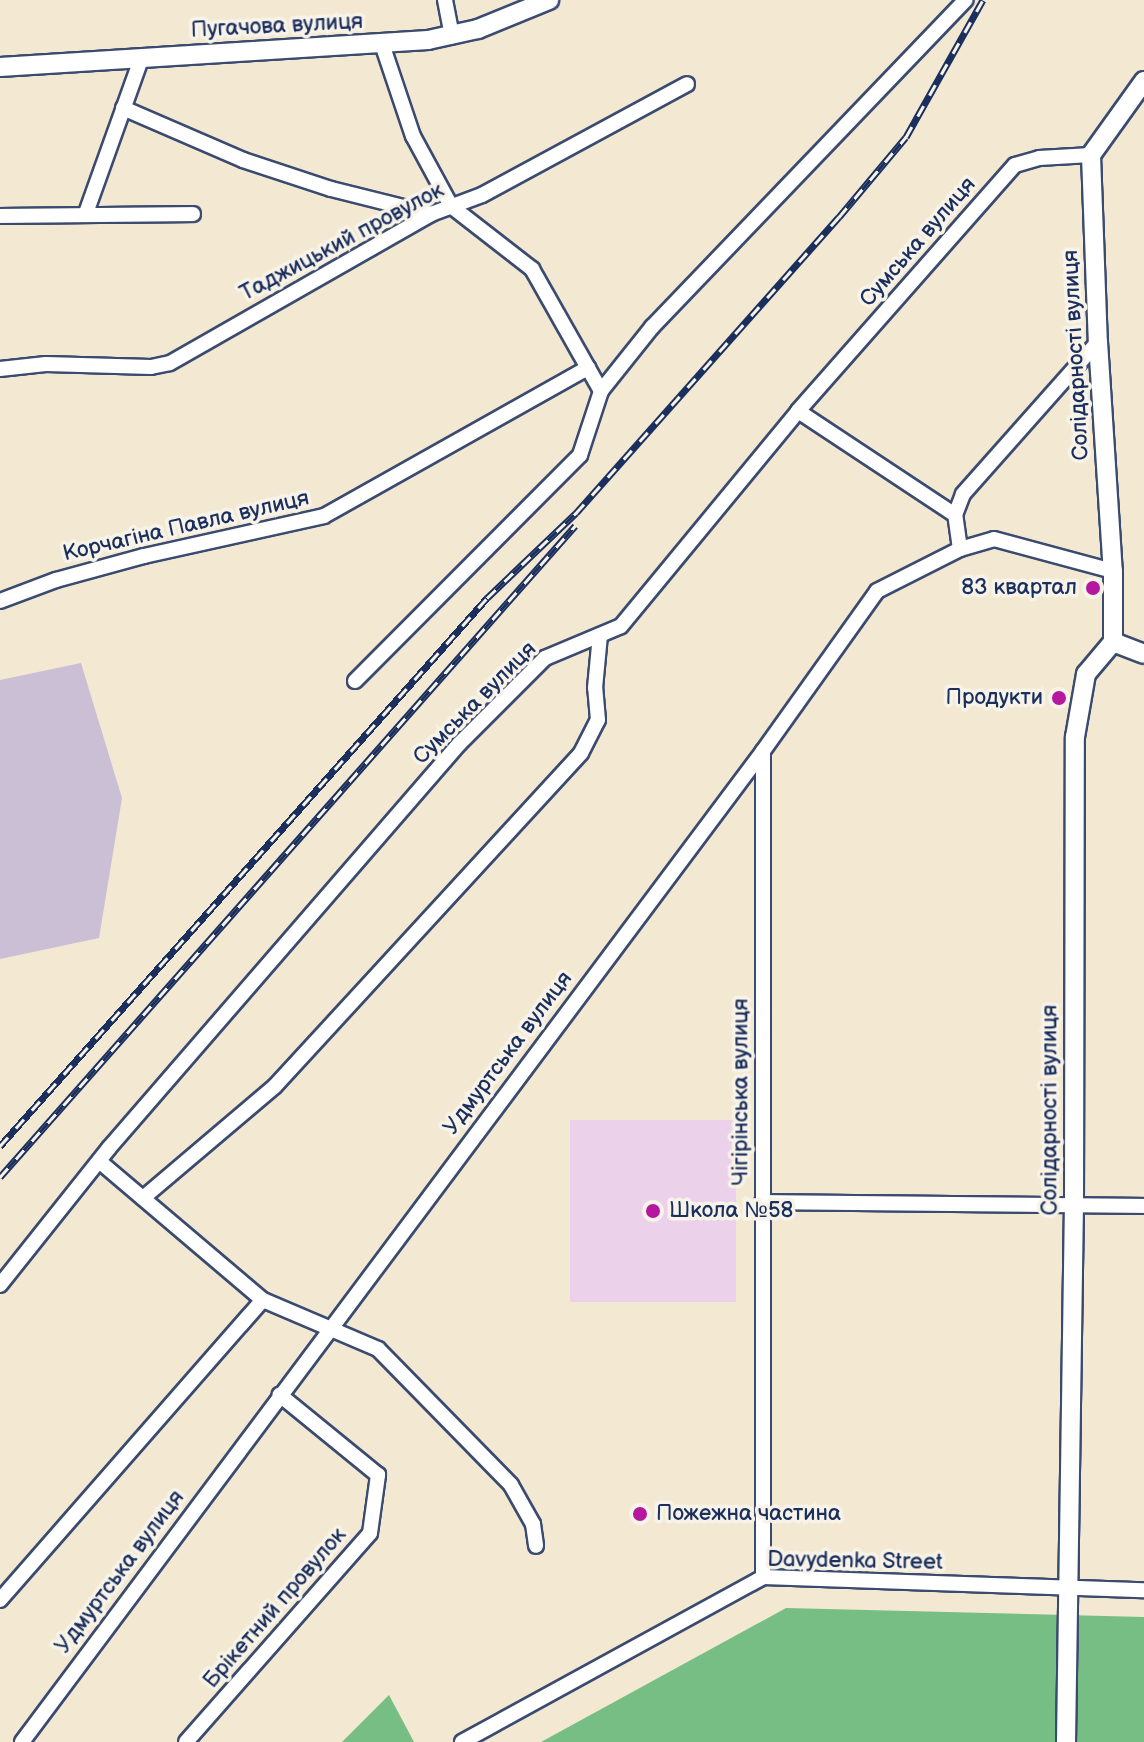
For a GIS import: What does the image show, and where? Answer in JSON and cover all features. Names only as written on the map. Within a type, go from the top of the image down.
[{"type":"street","points":[[445,0],[452,36]]},
{"type":"street","name":"Пугачова вулиця","points":[[0,67],[382,44],[452,36],[549,0]]},
{"type":"street","points":[[355,681],[580,455],[601,391],[652,327],[966,0]]},
{"type":"street","points":[[382,44],[413,136],[451,206],[532,269],[601,391]]},
{"type":"street","points":[[86,213],[142,57]]},
{"type":"street","points":[[1091,155],[1144,81]]},
{"type":"street","name":"Таджицький провулок","points":[[0,369],[59,364],[151,367],[170,363],[431,214],[482,195],[687,84]]},
{"type":"street","points":[[123,108],[243,160],[331,189],[431,214]]},
{"type":"street","name":"Солідарності вулиця","points":[[1066,1742],[1074,1205],[1075,737],[1086,674],[1113,642],[1113,571],[1098,342],[1091,155]]},
{"type":"street","name":"Сумська вулиця","points":[[0,1285],[99,1161],[459,744],[545,658],[621,626],[798,411],[1015,165],[1039,158],[1091,155]]},
{"type":"street","points":[[0,216],[193,214]]},
{"type":"street","points":[[960,549],[955,515],[963,494],[1098,342]]},
{"type":"street","name":"Корчагіна Павла вулиця","points":[[0,601],[56,580],[144,556],[324,516],[588,368]]},
{"type":"street","points":[[798,411],[955,515]]},
{"type":"street","name":"Удмуртська вулиця","points":[[22,1742],[763,751],[877,591],[960,549],[994,539],[1113,571]]},
{"type":"street","points":[[143,1198],[275,1086],[581,753],[598,720],[595,688],[600,635]]},
{"type":"street","points":[[1113,642],[1144,654]]},
{"type":"street","name":"Чiгiрiнська вулиця","points":[[763,751],[763,1577]]},
{"type":"street","points":[[99,1161],[263,1300],[378,1349],[511,1485],[533,1524],[536,1546]]},
{"type":"street","points":[[762,1202],[1144,1206]]},
{"type":"street","points":[[0,1600],[263,1300]]},
{"type":"street","name":"Брiкетний провулок","points":[[186,1742],[370,1533],[378,1475],[280,1395]]},
{"type":"street","name":"Davydenka Street","points":[[462,1742],[763,1577],[1144,1590]]},
{"type":"shaded area","points":[[81,663],[122,798],[99,938],[0,959],[0,680]]},
{"type":"shaded area","name":"Школа №58","points":[[570,1120],[736,1120],[736,1302],[570,1302]]},
{"type":"green space","points":[[786,1608],[1144,1617],[1144,1742],[541,1742]]},
{"type":"green space","points":[[389,1695],[414,1742],[342,1742]]},
{"type":"railway","points":[[0,1146],[487,598],[576,513],[839,217],[906,137],[983,0]]},
{"type":"railway","points":[[0,1177],[575,526]]},
{"type":"place","name":"83 квартал","points":[[1093,588]]},
{"type":"place","name":"Продукти","points":[[1059,698]]},
{"type":"place","name":"Школа №58","points":[[653,1211]]},
{"type":"place","name":"Пожежна частина","points":[[640,1514]]}]
